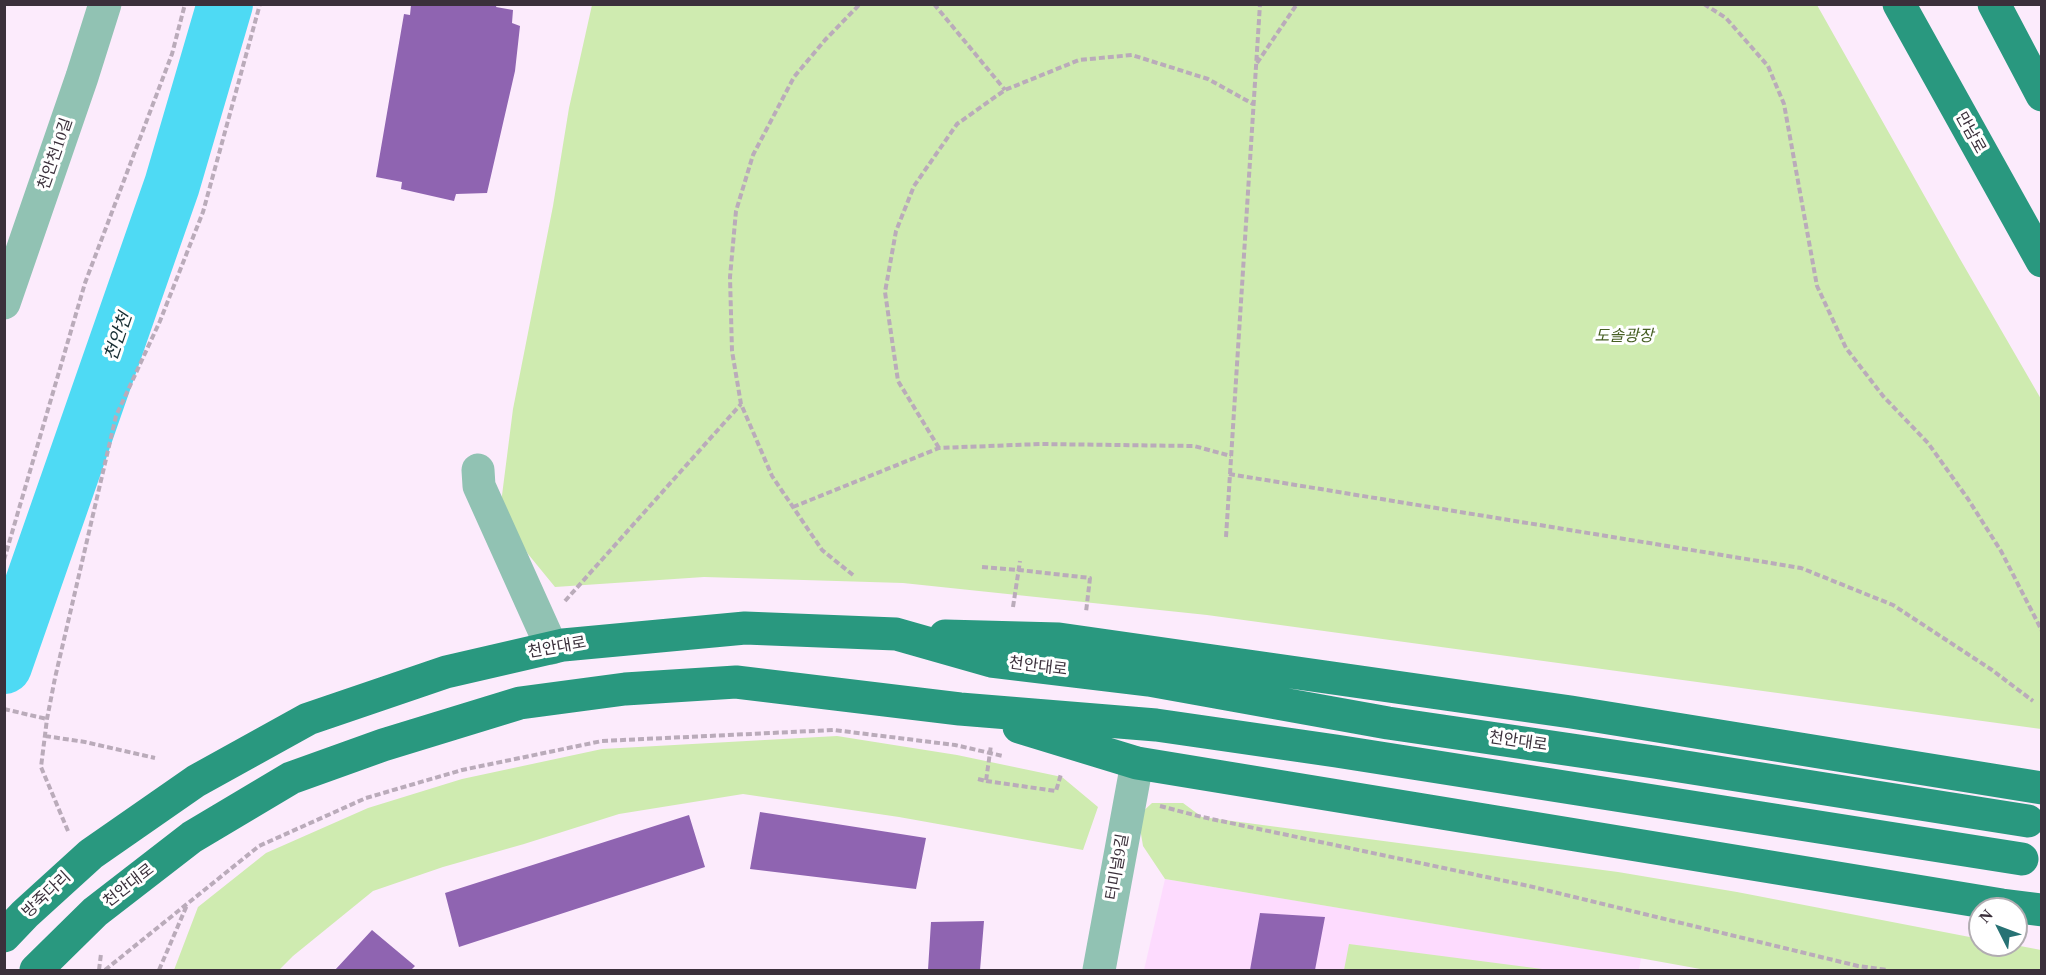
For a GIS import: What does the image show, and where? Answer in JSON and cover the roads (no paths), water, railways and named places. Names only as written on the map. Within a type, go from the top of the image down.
[{"type":"main road","name":"만남로","points":[[1899,4],[2042,261]]},
{"type":"main road","points":[[1994,4],[2042,95]]},
{"type":"main road","name":"천안대로","points":[[82,848],[196,780],[308,719],[446,672],[563,645],[745,628],[896,634],[991,661],[1149,680],[1388,723],[2028,821]]},
{"type":"main road","points":[[896,634],[1059,639],[1571,712],[2042,788]]},
{"type":"main road","name":"천안대로","points":[[36,970],[95,912],[192,837],[291,778],[383,745],[520,703],[625,689],[736,682],[960,709],[1156,725],[1336,751],[2022,859]]},
{"type":"main road","points":[[960,709],[1137,763],[1968,899]]},
{"type":"main road","name":"방죽다리","points":[[4,936],[82,848]]},
{"type":"street","name":"천안천10길","points":[[4,303],[105,4]]},
{"type":"street","points":[[478,470],[479,486],[552,648]]},
{"type":"street","name":"터미널9길","points":[[1099,970],[1137,763]]},
{"type":"waterway","name":"천안천","points":[[4,666],[172,185],[225,4]]},
{"type":"park label","name":"도솔광장","points":[[1624,337]]}]
